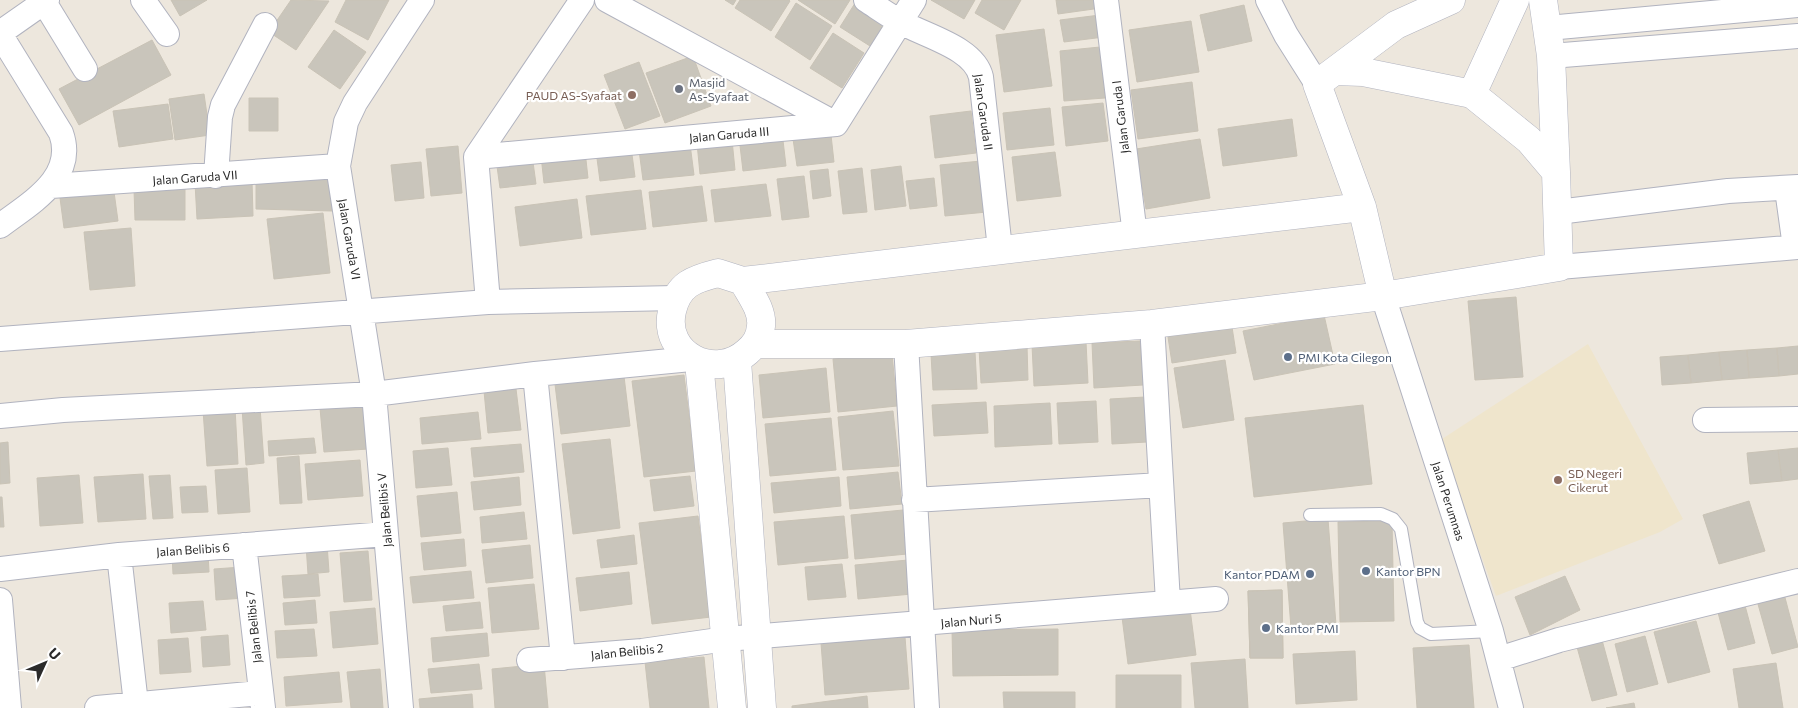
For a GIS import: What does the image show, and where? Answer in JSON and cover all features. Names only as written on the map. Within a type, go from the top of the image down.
[{"type":"street","points":[[142,0],[167,34]]},
{"type":"street","name":"Jalan Garuda VI","points":[[362,312],[338,166],[346,122],[355,103],[422,0]]},
{"type":"street","points":[[488,302],[476,157],[582,0]]},
{"type":"street","points":[[606,0],[836,124],[914,0]]},
{"type":"street","name":"Jalan Garuda II","points":[[866,0],[900,22],[964,53],[977,64],[980,70],[1000,248]]},
{"type":"street","name":"Jalan Garuda I","points":[[1106,0],[1135,235]]},
{"type":"street","points":[[1268,0],[1286,35],[1326,78],[1362,207],[1382,296]]},
{"type":"street","points":[[1326,78],[1396,25],[1450,0]]},
{"type":"street","points":[[1472,94],[1515,0]]},
{"type":"street","points":[[1543,0],[1551,56],[1559,267]]},
{"type":"street","points":[[0,226],[51,186],[62,162],[64,142],[57,125],[0,33],[45,1],[85,69]]},
{"type":"street","points":[[1548,28],[1698,8],[1798,5]]},
{"type":"street","points":[[1698,8],[1702,44]]},
{"type":"street","points":[[216,176],[220,117],[224,105],[265,25]]},
{"type":"street","points":[[1551,56],[1798,36]]},
{"type":"street","points":[[1326,78],[1364,72],[1472,94],[1529,140],[1556,172]]},
{"type":"street","name":"Jalan Garuda III","points":[[476,157],[836,124]]},
{"type":"street","name":"Jalan Garuda VII","points":[[51,186],[338,166]]},
{"type":"street","points":[[0,416],[63,410],[374,394],[534,374],[695,360],[718,366],[747,353],[906,344],[1152,324],[1382,296],[1559,267],[1796,247],[1792,188],[1728,191],[1558,212]]},
{"type":"street","points":[[732,708],[695,360],[676,342],[670,320],[675,298],[693,279],[718,273],[742,281],[1000,248],[1135,235],[1362,207]]},
{"type":"street","points":[[742,281],[756,304],[762,326],[747,353],[762,708]]},
{"type":"street","name":"Jalan Perumnas","points":[[1382,296],[1491,631],[1511,708]]},
{"type":"street","points":[[0,339],[488,302],[675,298]]},
{"type":"street","name":"Jalan Belibis V","points":[[362,312],[374,394],[402,708]]},
{"type":"street","points":[[1152,324],[1168,602]]},
{"type":"street","points":[[906,344],[927,708]]},
{"type":"street","points":[[534,374],[563,658]]},
{"type":"street","points":[[1705,420],[1798,419]]},
{"type":"street","points":[[914,500],[1161,485]]},
{"type":"street","name":"Jalan Belibis 6","points":[[0,569],[119,555],[386,534]]},
{"type":"street","name":"Jalan Belibis 7","points":[[244,545],[261,700]]},
{"type":"street","points":[[119,555],[136,704]]},
{"type":"street","points":[[1499,659],[1559,640],[1798,581]]},
{"type":"street","name":"Jalan Nuri 5","points":[[726,639],[1216,599]]},
{"type":"street","points":[[0,600],[9,708]]},
{"type":"street","name":"Jalan Belibis 2","points":[[529,660],[642,651],[726,639]]},
{"type":"street","points":[[97,708],[136,704],[261,700]]},
{"type":"lane","points":[[1310,515],[1381,514],[1393,519],[1402,529],[1417,622],[1420,628],[1431,634],[1491,631]]},
{"type":"shaded area","name":"SD Negeri Cikerut","points":[[1588,344],[1683,519],[1660,532],[1496,596],[1439,441]]},
{"type":"building","points":[[171,0],[207,0],[180,16]]},
{"type":"building","points":[[291,0],[329,1],[296,50],[269,32]]},
{"type":"building","points":[[346,0],[389,0],[368,40],[335,22]]},
{"type":"building","points":[[725,0],[736,0],[733,5]]},
{"type":"building","points":[[740,0],[790,1],[771,31],[735,8]]},
{"type":"building","points":[[798,0],[850,0],[835,24]]},
{"type":"building","points":[[857,0],[888,19],[870,46],[840,27]]},
{"type":"building","points":[[931,0],[975,0],[964,19]]},
{"type":"building","points":[[982,0],[1021,0],[1004,30],[975,13]]},
{"type":"building","points":[[1056,0],[1100,0],[1101,8],[1058,14]]},
{"type":"building","points":[[796,3],[832,26],[810,60],[775,37]]},
{"type":"building","points":[[1244,5],[1252,41],[1208,51],[1200,15]]},
{"type":"building","points":[[1100,15],[1104,37],[1064,42],[1060,20]]},
{"type":"building","points":[[1191,21],[1199,72],[1137,82],[1129,30]]},
{"type":"building","points":[[1044,29],[1052,86],[1004,92],[996,35]]},
{"type":"building","points":[[334,30],[366,52],[340,89],[308,67]]},
{"type":"building","points":[[833,33],[864,53],[842,88],[810,68]]},
{"type":"building","points":[[152,40],[171,75],[79,125],[59,89]]},
{"type":"building","points":[[1100,47],[1105,98],[1064,101],[1060,51]]},
{"type":"building","name":"Masjid As-Syafaat","points":[[693,56],[711,106],[665,123],[646,73]]},
{"type":"building","name":"PAUD AS-Syafaat","points":[[639,62],[660,116],[625,129],[604,75]]},
{"type":"building","points":[[1192,82],[1198,131],[1138,139],[1131,90]]},
{"type":"building","points":[[204,94],[210,135],[175,140],[169,99]]},
{"type":"building","points":[[249,98],[278,98],[278,131],[249,131]]},
{"type":"building","points":[[1103,103],[1108,141],[1066,146],[1062,107]]},
{"type":"building","points":[[168,104],[173,139],[119,147],[113,111]]},
{"type":"building","points":[[1050,108],[1054,145],[1007,150],[1003,113]]},
{"type":"building","points":[[971,111],[976,153],[935,158],[930,116]]},
{"type":"building","points":[[1292,119],[1297,156],[1223,166],[1218,129]]},
{"type":"building","points":[[782,132],[786,166],[743,171],[739,137]]},
{"type":"building","points":[[831,135],[834,162],[797,166],[793,139]]},
{"type":"building","points":[[1200,139],[1210,198],[1146,209],[1136,149]]},
{"type":"building","points":[[732,140],[735,170],[700,174],[697,143]]},
{"type":"building","points":[[690,144],[694,175],[643,180],[639,150]]},
{"type":"building","points":[[458,146],[462,193],[431,196],[426,149]]},
{"type":"building","points":[[631,147],[635,177],[600,181],[596,151]]},
{"type":"building","points":[[585,151],[588,178],[544,183],[541,156]]},
{"type":"building","points":[[1055,152],[1061,196],[1017,201],[1012,157]]},
{"type":"building","points":[[532,155],[536,184],[500,188],[496,159]]},
{"type":"building","points":[[981,161],[987,212],[945,216],[940,165]]},
{"type":"building","points":[[421,162],[424,198],[395,201],[391,165]]},
{"type":"building","points":[[901,166],[906,206],[875,210],[871,170]]},
{"type":"building","points":[[862,168],[867,212],[843,214],[838,171]]},
{"type":"building","points":[[828,169],[831,196],[813,199],[810,171]]},
{"type":"building","points":[[804,176],[809,217],[782,220],[777,179]]},
{"type":"building","points":[[256,177],[333,179],[332,211],[256,209]]},
{"type":"building","points":[[934,178],[937,206],[910,209],[906,181]]},
{"type":"building","points":[[252,181],[253,216],[197,219],[195,183]]},
{"type":"building","points":[[766,184],[771,216],[715,222],[711,190]]},
{"type":"building","points":[[702,186],[707,221],[653,227],[649,192]]},
{"type":"building","points":[[134,189],[185,189],[185,220],[135,220]]},
{"type":"building","points":[[641,190],[646,229],[591,235],[586,196]]},
{"type":"building","points":[[114,192],[118,221],[64,228],[60,198]]},
{"type":"building","points":[[577,199],[582,238],[520,246],[515,207]]},
{"type":"building","points":[[323,213],[330,273],[274,279],[267,219]]},
{"type":"building","points":[[131,228],[135,286],[90,290],[84,232]]},
{"type":"building","points":[[1516,297],[1523,377],[1475,380],[1468,301]]},
{"type":"building","points":[[1230,314],[1236,353],[1172,363],[1166,324]]},
{"type":"building","points":[[1324,315],[1335,364],[1254,380],[1243,331]]},
{"type":"building","points":[[1140,341],[1143,385],[1094,388],[1092,343]]},
{"type":"building","points":[[1086,342],[1088,383],[1034,386],[1032,345]]},
{"type":"building","points":[[1027,346],[1028,380],[981,383],[979,348]]},
{"type":"building","points":[[1798,346],[1798,374],[1779,376],[1777,348]]},
{"type":"building","points":[[1777,348],[1779,376],[1749,378],[1747,350]]},
{"type":"building","points":[[1747,350],[1749,378],[1722,380],[1719,352]]},
{"type":"building","points":[[975,352],[977,389],[933,390],[931,354]]},
{"type":"building","points":[[1719,352],[1722,380],[1691,383],[1688,355]]},
{"type":"building","points":[[892,354],[897,406],[838,412],[833,359]]},
{"type":"building","points":[[1688,355],[1691,383],[1662,385],[1660,357]]},
{"type":"building","points":[[1225,360],[1234,420],[1183,428],[1174,368]]},
{"type":"building","points":[[623,368],[630,426],[561,434],[554,376]]},
{"type":"building","points":[[826,368],[830,412],[763,418],[759,375]]},
{"type":"building","points":[[684,375],[696,471],[644,477],[632,381]]},
{"type":"building","points":[[516,389],[521,430],[488,433],[484,391]]},
{"type":"building","points":[[1145,397],[1147,442],[1112,444],[1110,399]]},
{"type":"building","points":[[1096,401],[1098,442],[1059,444],[1057,403]]},
{"type":"building","points":[[986,402],[988,433],[934,436],[932,405]]},
{"type":"building","points":[[1050,403],[1052,444],[995,447],[994,406]]},
{"type":"building","points":[[365,405],[368,449],[324,452],[320,408]]},
{"type":"building","points":[[1363,405],[1372,484],[1254,497],[1245,418]]},
{"type":"building","points":[[260,407],[264,463],[246,465],[242,408]]},
{"type":"building","points":[[235,408],[238,464],[207,466],[203,410]]},
{"type":"building","points":[[893,411],[899,466],[843,470],[838,417]]},
{"type":"building","points":[[478,412],[481,439],[422,444],[420,418]]},
{"type":"building","points":[[831,418],[836,470],[770,476],[765,424]]},
{"type":"building","points":[[314,438],[316,453],[269,456],[268,441]]},
{"type":"building","points":[[610,439],[620,528],[573,534],[562,444]]},
{"type":"building","points":[[8,442],[10,483],[0,484],[0,443]]},
{"type":"building","points":[[521,444],[524,472],[474,477],[471,448]]},
{"type":"building","points":[[448,448],[452,485],[416,488],[413,451]]},
{"type":"building","points":[[1798,448],[1798,479],[1782,481],[1778,450]]},
{"type":"building","points":[[1778,450],[1782,481],[1750,484],[1747,453]]},
{"type":"building","points":[[299,456],[302,503],[280,504],[277,458]]},
{"type":"building","points":[[360,460],[363,496],[308,500],[305,464]]},
{"type":"building","points":[[247,468],[250,512],[218,514],[215,470]]},
{"type":"building","points":[[898,472],[902,504],[850,509],[847,477]]},
{"type":"building","points":[[143,474],[146,519],[98,522],[94,477]]},
{"type":"building","points":[[79,475],[83,523],[40,526],[37,478]]},
{"type":"building","points":[[170,475],[173,518],[153,519],[149,476]]},
{"type":"building","points":[[690,476],[694,506],[654,511],[650,480]]},
{"type":"building","points":[[519,477],[521,505],[474,510],[471,482]]},
{"type":"building","points":[[839,477],[841,506],[774,513],[771,483]]},
{"type":"building","points":[[206,486],[208,512],[182,513],[180,487]]},
{"type":"building","points":[[457,492],[461,533],[421,537],[417,496]]},
{"type":"building","points":[[0,497],[2,497],[4,527],[0,527]]},
{"type":"building","points":[[1749,501],[1765,551],[1719,564],[1703,515]]},
{"type":"building","points":[[903,510],[907,554],[855,559],[851,515]]},
{"type":"building","points":[[524,512],[527,539],[482,543],[480,517]]},
{"type":"building","points":[[698,516],[711,617],[652,624],[639,523]]},
{"type":"building","points":[[844,516],[848,558],[778,565],[774,522]]},
{"type":"building","name":"Kantor PDAM","points":[[1328,519],[1336,625],[1291,628],[1283,523]]},
{"type":"building","name":"Kantor BPN","points":[[1392,521],[1394,621],[1340,622],[1338,522]]},
{"type":"building","points":[[634,535],[637,564],[601,568],[597,540]]},
{"type":"building","points":[[464,539],[466,566],[424,570],[421,543]]},
{"type":"building","points":[[327,544],[329,572],[308,574],[306,545]]},
{"type":"building","points":[[530,545],[533,578],[486,583],[482,550]]},
{"type":"building","points":[[368,551],[372,600],[344,602],[340,553]]},
{"type":"building","points":[[208,553],[209,572],[173,574],[172,555]]},
{"type":"building","points":[[908,560],[912,594],[858,599],[855,565]]},
{"type":"building","points":[[842,564],[846,597],[808,600],[805,567]]},
{"type":"building","points":[[242,567],[245,598],[216,600],[214,569]]},
{"type":"building","points":[[471,571],[474,598],[413,603],[410,577]]},
{"type":"building","points":[[629,572],[632,604],[580,611],[576,578]]},
{"type":"building","points":[[318,574],[320,596],[284,598],[282,576]]},
{"type":"building","points":[[1565,576],[1580,610],[1530,635],[1515,597]]},
{"type":"building","points":[[534,584],[539,629],[492,633],[488,588]]},
{"type":"building","name":"Kantor PMI","points":[[1282,590],[1283,658],[1250,658],[1248,591]]},
{"type":"building","name":"Kantor PMI","points":[[1282,590],[1283,658],[1250,658],[1248,591]]},
{"type":"building","points":[[1783,590],[1798,647],[1772,654],[1756,597]]},
{"type":"building","points":[[1743,598],[1755,643],[1728,650],[1716,605]]},
{"type":"building","points":[[315,600],[317,623],[285,625],[283,603]]},
{"type":"building","points":[[203,601],[206,630],[171,633],[169,603]]},
{"type":"building","points":[[480,602],[483,628],[446,631],[443,606]]},
{"type":"building","points":[[375,608],[378,644],[333,648],[330,612]]},
{"type":"building","points":[[1190,609],[1196,655],[1128,664],[1122,617]]},
{"type":"building","points":[[1696,621],[1710,672],[1668,683],[1654,632]]},
{"type":"building","points":[[314,629],[317,656],[277,658],[275,631]]},
{"type":"building","points":[[1058,629],[1058,675],[953,676],[952,630]]},
{"type":"building","points":[[487,633],[489,656],[433,662],[431,638]]},
{"type":"building","points":[[228,635],[230,665],[203,667],[201,637]]},
{"type":"building","points":[[1645,636],[1658,684],[1627,692],[1615,644]]},
{"type":"building","points":[[905,637],[909,689],[825,695],[821,643]]},
{"type":"building","points":[[188,638],[191,672],[160,674],[158,640]]},
{"type":"building","points":[[1602,640],[1617,695],[1592,701],[1577,647]]},
{"type":"building","points":[[1469,645],[1474,708],[1417,708],[1413,648]]},
{"type":"building","points":[[1355,651],[1357,700],[1296,704],[1293,654]]},
{"type":"building","points":[[704,657],[709,708],[650,708],[645,662]]},
{"type":"building","points":[[1245,659],[1248,708],[1195,708],[1191,663]]},
{"type":"building","points":[[1776,663],[1783,708],[1739,708],[1733,669]]},
{"type":"building","points":[[479,664],[482,689],[431,693],[428,669]]},
{"type":"building","points":[[544,664],[548,708],[495,708],[492,669]]},
{"type":"building","points":[[380,669],[383,708],[351,708],[347,672]]},
{"type":"building","points":[[339,672],[342,702],[286,706],[284,677]]},
{"type":"building","points":[[1116,675],[1181,675],[1181,708],[1116,708]]},
{"type":"building","points":[[1003,692],[1075,692],[1075,708],[1004,708]]},
{"type":"building","points":[[472,694],[473,708],[420,708],[419,699]]},
{"type":"building","points":[[867,696],[868,708],[792,708],[792,706]]},
{"type":"building","points":[[1634,703],[1635,708],[1606,708]]},
{"type":"place","name":"Masjid As-Syafaat","points":[[679,89]]},
{"type":"place","name":"PAUD AS-Syafaat","points":[[632,95]]},
{"type":"place","name":"PMI Kota Cilegon","points":[[1288,357]]},
{"type":"place","name":"SD Negeri Cikerut","points":[[1558,480]]},
{"type":"place","name":"Kantor BPN","points":[[1366,571]]},
{"type":"place","name":"Kantor PDAM","points":[[1310,574]]},
{"type":"place","name":"Kantor PMI","points":[[1266,628]]}]
